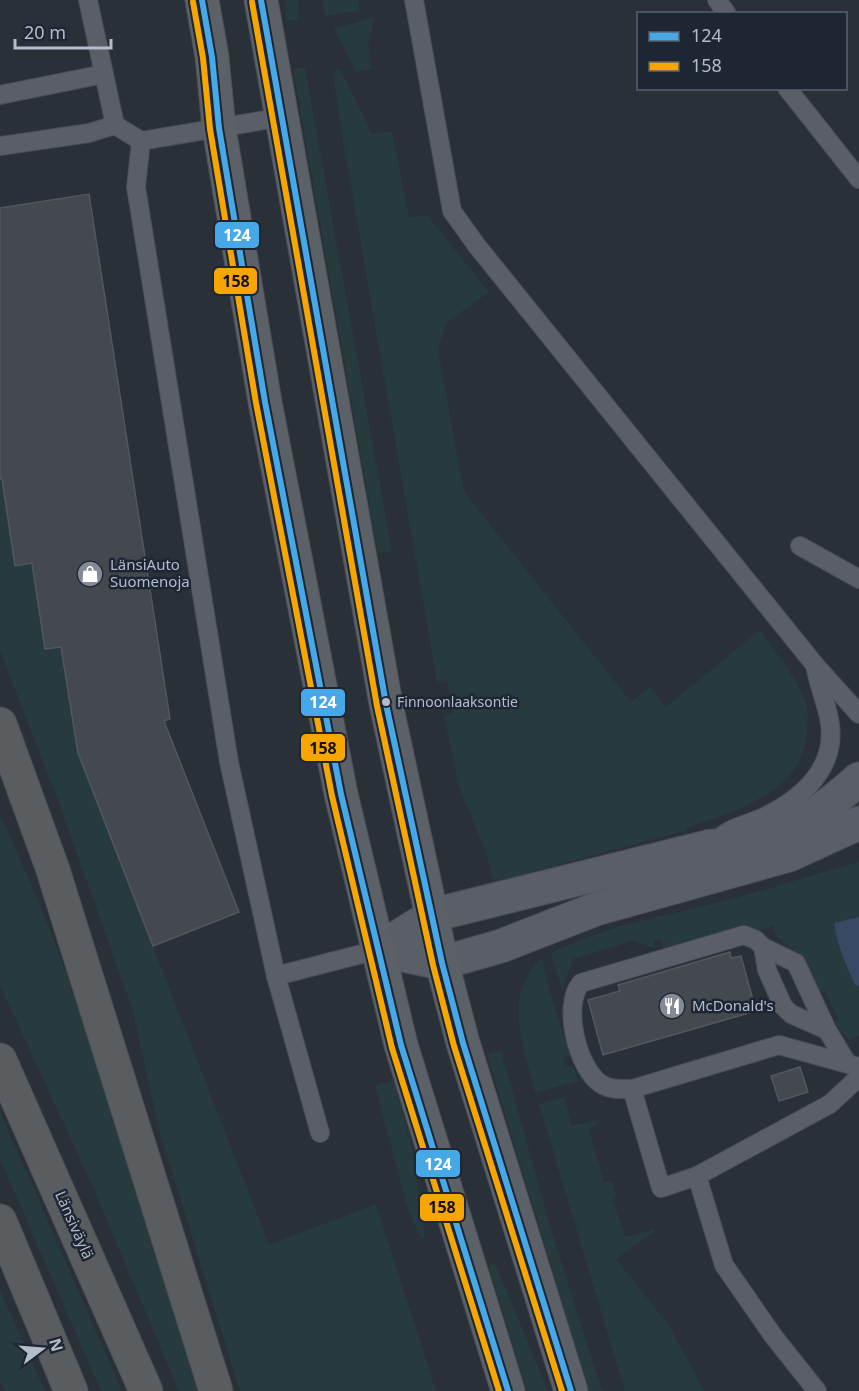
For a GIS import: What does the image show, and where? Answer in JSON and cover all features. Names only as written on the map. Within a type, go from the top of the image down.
[{"type":"highway","points":[[0,724],[53,870],[216,1391]]},
{"type":"highway","points":[[0,771],[53,870]]},
{"type":"highway","name":"Länsiväylä","points":[[0,1060],[146,1391]]},
{"type":"highway","points":[[0,1221],[71,1391]]},
{"type":"main road","points":[[202,0],[212,57],[219,128],[265,402],[341,794],[401,1045],[508,1391]]},
{"type":"main road","points":[[261,0],[386,704],[442,963],[461,1036],[571,1391]]},
{"type":"street","points":[[377,950],[433,915],[711,846],[728,848],[788,832],[816,816],[859,779]]},
{"type":"street","points":[[377,950],[442,963],[501,946],[596,909],[789,855],[859,823]]},
{"type":"lane","points":[[88,0],[115,125],[141,141],[283,117]]},
{"type":"lane","points":[[414,0],[452,211],[477,246],[815,664],[859,714]]},
{"type":"lane","points":[[717,0],[726,12]]},
{"type":"lane","points":[[0,95],[104,74]]},
{"type":"lane","points":[[789,90],[859,179]]},
{"type":"lane","points":[[0,146],[89,133],[115,125]]},
{"type":"lane","points":[[141,141],[136,187],[228,762],[276,976],[320,1133]]},
{"type":"lane","points":[[800,546],[859,579]]},
{"type":"lane","points":[[711,846],[725,831],[753,822],[796,799],[810,787],[821,770],[829,751],[830,735],[829,719],[819,688],[815,664]]},
{"type":"lane","points":[[744,935],[796,963],[827,1030],[855,1069],[779,1045],[632,1089],[609,1088],[594,1079],[584,1067],[571,1011],[576,990],[581,983],[744,935]]},
{"type":"lane","points":[[764,947],[767,970],[783,1006],[791,1014],[827,1030]]},
{"type":"lane","points":[[276,976],[377,950]]},
{"type":"lane","points":[[632,1089],[661,1188],[697,1176],[830,1104],[855,1069]]},
{"type":"lane","points":[[697,1176],[724,1265],[774,1337],[817,1391]]},
{"type":"green space","points":[[285,0],[298,0],[299,19],[286,22]]},
{"type":"green space","points":[[322,0],[358,0],[359,11],[326,16]]},
{"type":"green space","points":[[374,18],[368,47],[372,69],[356,72],[334,28]]},
{"type":"green space","points":[[305,67],[392,551],[378,554],[293,69]]},
{"type":"green space","points":[[337,69],[340,69],[372,134],[392,131],[409,218],[427,215],[489,292],[446,323],[438,349],[464,492],[631,702],[650,687],[666,707],[760,630],[796,682],[805,700],[808,716],[803,753],[793,770],[780,785],[763,796],[724,815],[686,828],[685,831],[493,880],[484,847],[459,787],[444,716],[453,714],[447,680],[437,682],[342,135],[333,76]]},
{"type":"green space","points":[[0,479],[32,563],[45,649],[61,647],[75,734],[96,744],[77,751],[269,1245],[376,1204],[436,1391],[240,1391],[159,1129],[132,1008],[58,800],[0,651]]},
{"type":"green space","points":[[0,815],[60,955],[86,1027],[203,1391],[179,1391],[93,1187],[0,985]]},
{"type":"green space","points":[[859,862],[859,917],[851,918],[839,946],[855,985],[859,986],[859,1036],[849,1040],[834,1023],[839,1020],[825,992],[819,995],[801,955],[777,937],[773,926],[758,931],[743,928],[664,949],[660,938],[654,941],[655,948],[632,941],[573,959],[562,989],[551,953],[568,945],[622,926],[737,897]]},
{"type":"green space","points":[[542,958],[550,993],[570,1055],[563,1058],[566,1067],[573,1066],[579,1081],[535,1092],[521,1039],[519,1004],[522,988],[530,972]]},
{"type":"green space","points":[[501,1050],[553,1236],[602,1391],[589,1391],[487,1055]]},
{"type":"green space","points":[[394,1080],[412,1148],[425,1238],[421,1239],[407,1206],[375,1086]]},
{"type":"green space","points":[[564,1097],[572,1126],[596,1120],[597,1124],[589,1129],[604,1182],[612,1181],[616,1195],[613,1201],[625,1237],[654,1229],[654,1232],[616,1259],[670,1327],[704,1391],[625,1391],[539,1104]]},
{"type":"green space","points":[[0,1112],[122,1391],[101,1391],[0,1159]]},
{"type":"green space","points":[[495,1263],[548,1391],[527,1391],[488,1265]]},
{"type":"green space","points":[[0,1290],[45,1391],[5,1391],[0,1381]]},
{"type":"water","points":[[859,917],[859,986],[855,985],[842,954],[836,936],[835,923]]},
{"type":"building","name":"LänsiAuto Suomenoja","points":[[89,194],[170,719],[164,721],[239,912],[153,946],[78,753],[61,647],[45,649],[32,563],[15,566],[2,479],[0,479],[0,208]]},
{"type":"building","name":"McDonald's","points":[[730,952],[731,958],[741,956],[756,1011],[603,1055],[588,1000],[620,991],[618,985]]},
{"type":"building","points":[[800,1067],[808,1092],[779,1101],[771,1076]]},
{"type":"transit line","name":"124","points":[[202,0],[212,57],[219,128],[265,402],[341,794],[401,1045],[508,1391]]},
{"type":"transit line","name":"124","points":[[261,0],[386,704],[442,963],[463,1043],[571,1391]]},
{"type":"transit line","name":"158","points":[[193,2],[203,58],[210,129],[256,403],[332,796],[392,1048],[499,1391]]},
{"type":"transit line","name":"158","points":[[252,2],[377,706],[433,965],[454,1046],[562,1391]]},
{"type":"place","name":"LänsiAuto Suomenoja","points":[[90,574]]},
{"type":"place","name":"Finnoonlaaksontie","points":[[386,702]]},
{"type":"place","name":"McDonald's","points":[[672,1006]]}]
